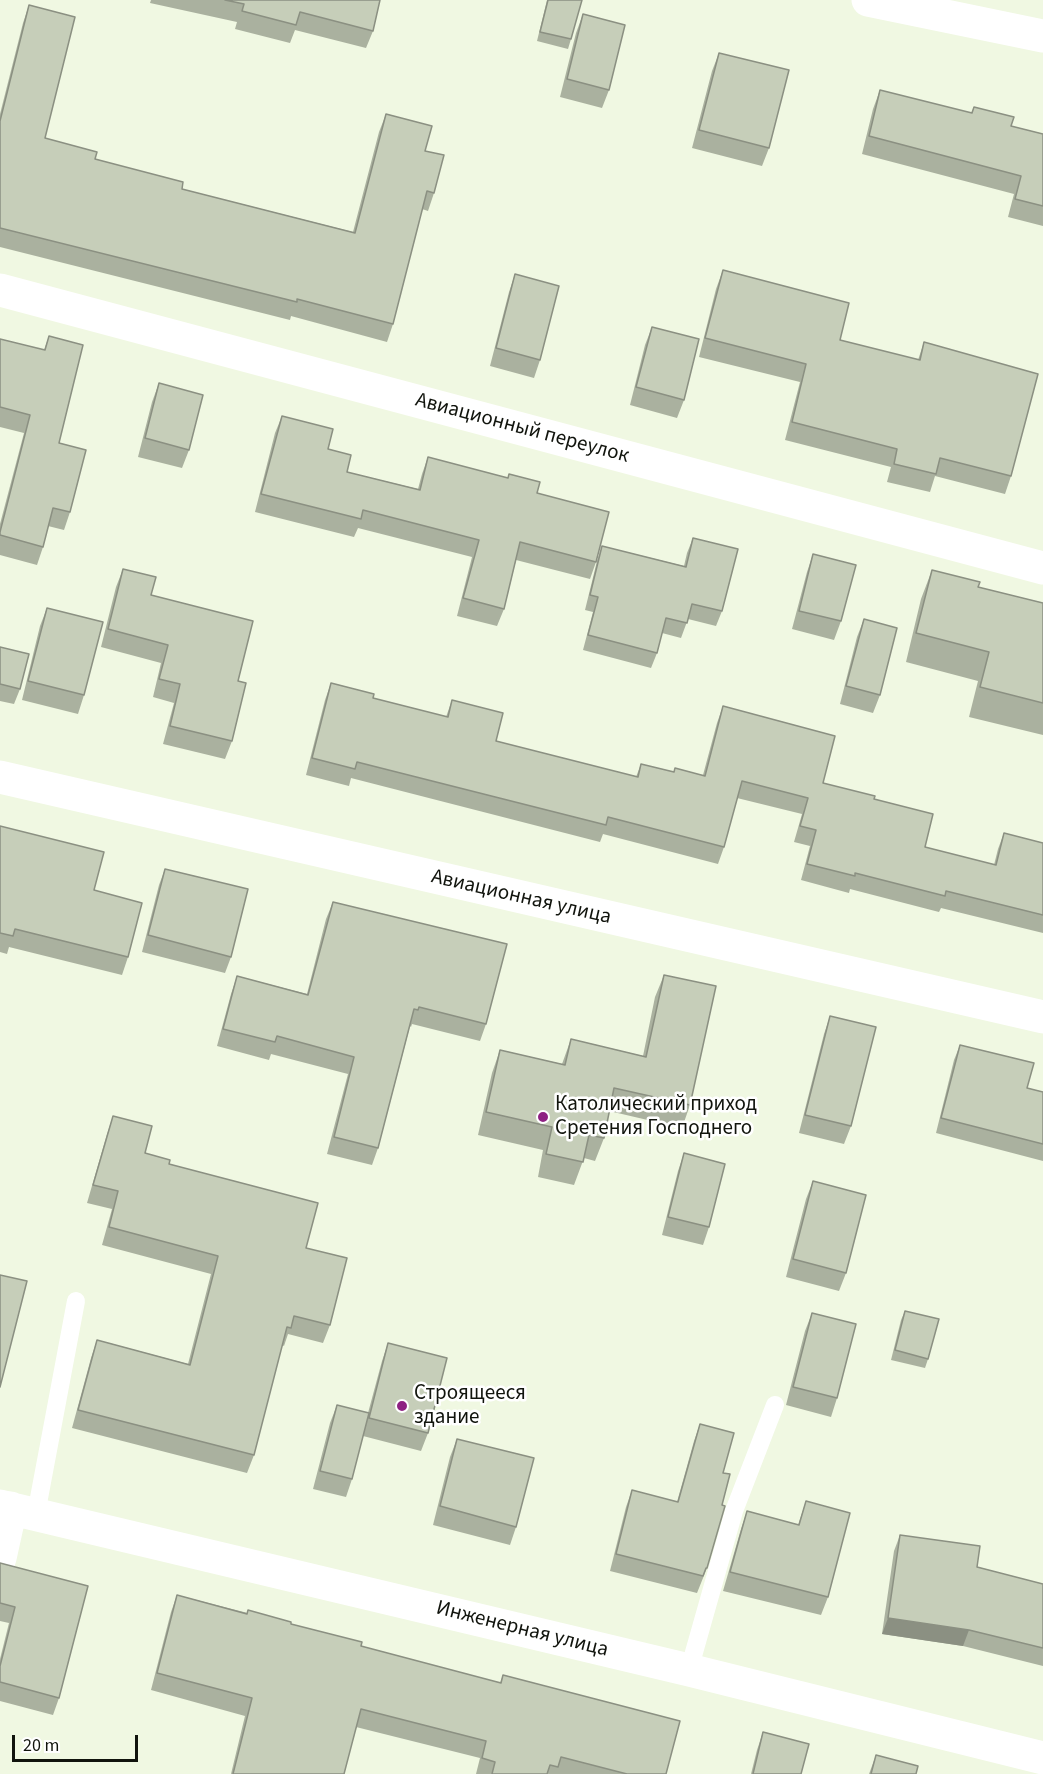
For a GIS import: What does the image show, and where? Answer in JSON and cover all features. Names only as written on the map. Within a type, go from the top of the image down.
[{"type":"street","points":[[868,0],[1042,30]]},
{"type":"street","name":"Авиационный переулок","points":[[0,290],[1043,568]]},
{"type":"street","name":"Авиационная улица","points":[[0,777],[1043,1017]]},
{"type":"street","points":[[0,1558],[16,1509]]},
{"type":"street","name":"Инженерная улица","points":[[16,1509],[690,1670],[1043,1758]]},
{"type":"lane","points":[[16,1509],[76,1301]]},
{"type":"lane","points":[[690,1670],[734,1510],[775,1405]]},
{"type":"building","points":[[225,0],[380,0],[373,31],[300,12],[296,25],[242,11],[244,4]]},
{"type":"building","points":[[548,0],[582,0],[571,39],[540,32]]},
{"type":"building","points":[[29,5],[75,17],[45,138],[97,152],[95,159],[183,182],[182,189],[355,233],[386,114],[432,126],[425,151],[444,155],[434,193],[427,191],[393,324],[0,228],[0,121]]},
{"type":"building","points":[[583,14],[625,25],[609,90],[567,79]]},
{"type":"building","points":[[719,53],[789,70],[769,148],[699,130]]},
{"type":"building","points":[[880,90],[972,113],[974,107],[1014,117],[1011,126],[1043,134],[1043,206],[1015,199],[1021,176],[869,136]]},
{"type":"building","points":[[723,270],[849,303],[840,340],[920,360],[924,342],[1038,374],[1011,476],[940,458],[936,474],[894,464],[897,449],[792,422],[806,364],[705,338]]},
{"type":"building","points":[[515,274],[559,286],[540,360],[496,348]]},
{"type":"building","points":[[652,327],[699,339],[684,400],[636,387]]},
{"type":"building","points":[[49,336],[83,345],[59,443],[86,450],[70,512],[53,508],[43,547],[0,535],[30,415],[0,407],[0,339],[45,350]]},
{"type":"building","points":[[159,383],[203,395],[189,450],[145,438]]},
{"type":"building","points":[[282,416],[333,429],[328,449],[351,455],[347,472],[420,490],[428,457],[508,478],[509,474],[540,482],[537,493],[609,512],[596,562],[520,542],[504,609],[463,598],[479,540],[363,510],[361,519],[261,494]]},
{"type":"building","points":[[693,538],[738,549],[722,611],[692,604],[687,623],[666,618],[657,653],[588,635],[598,597],[590,595],[602,546],[686,567]]},
{"type":"building","points":[[813,554],[856,565],[841,621],[799,611]]},
{"type":"building","points":[[123,569],[156,577],[151,595],[253,621],[238,681],[246,683],[232,741],[170,726],[180,684],[159,679],[168,645],[108,629]]},
{"type":"building","points":[[932,570],[980,582],[978,587],[1043,603],[1043,703],[980,687],[989,652],[916,633]]},
{"type":"building","points":[[47,608],[103,622],[84,695],[28,681]]},
{"type":"building","points":[[864,619],[897,628],[880,695],[846,686]]},
{"type":"building","points":[[0,647],[29,654],[20,689],[0,684]]},
{"type":"building","points":[[331,683],[374,694],[373,698],[448,717],[452,700],[503,713],[496,741],[638,777],[641,764],[674,772],[675,768],[705,776],[723,706],[835,736],[823,783],[933,814],[925,847],[996,865],[1004,833],[1043,843],[1043,915],[946,891],[945,896],[855,873],[855,876],[807,864],[816,830],[800,826],[808,798],[742,781],[724,847],[608,817],[606,825],[357,762],[355,769],[312,758]]},
{"type":"building","points":[[0,826],[104,852],[94,890],[142,903],[128,957],[15,929],[13,936],[0,933]]},
{"type":"building","points":[[165,869],[248,889],[231,957],[148,935]]},
{"type":"building","points":[[333,902],[507,944],[486,1024],[419,1007],[418,1010],[414,1009],[378,1148],[334,1137],[354,1057],[277,1036],[275,1042],[223,1029],[237,976],[308,995]]},
{"type":"building","points":[[664,975],[716,986],[690,1105],[614,1088],[604,1138],[589,1135],[583,1162],[546,1154],[552,1127],[486,1112],[500,1050],[565,1065],[571,1039],[646,1057]]},
{"type":"building","points":[[830,1016],[876,1027],[851,1126],[805,1115]]},
{"type":"building","points":[[960,1045],[1034,1063],[1027,1088],[1043,1092],[1043,1144],[941,1118]]},
{"type":"building","points":[[113,1116],[152,1126],[145,1153],[170,1160],[169,1164],[318,1203],[306,1248],[347,1258],[330,1325],[294,1316],[291,1328],[287,1327],[254,1455],[78,1410],[97,1340],[190,1365],[218,1256],[109,1227],[118,1191],[93,1185]]},
{"type":"building","points":[[684,1153],[725,1164],[709,1227],[668,1217]]},
{"type":"building","points":[[813,1181],[866,1195],[846,1273],[793,1259]]},
{"type":"building","points":[[0,1275],[27,1281],[0,1387]]},
{"type":"building","points":[[905,1311],[939,1319],[928,1359],[895,1350]]},
{"type":"building","points":[[812,1313],[856,1324],[837,1398],[793,1387]]},
{"type":"building","name":"Строящееся здание","points":[[388,1343],[447,1358],[428,1433],[369,1418]]},
{"type":"building","points":[[337,1405],[369,1413],[352,1479],[320,1471]]},
{"type":"building","points":[[700,1424],[734,1433],[723,1473],[730,1474],[722,1505],[725,1506],[703,1576],[616,1554],[632,1490],[678,1502]]},
{"type":"building","points":[[457,1439],[534,1458],[516,1527],[440,1506]]},
{"type":"building","points":[[806,1501],[850,1513],[828,1597],[730,1572],[747,1511],[799,1525]]},
{"type":"building","points":[[900,1535],[980,1546],[977,1567],[1043,1584],[1043,1648],[969,1630],[888,1618]]},
{"type":"building","points":[[0,1563],[88,1586],[59,1698],[0,1682],[0,1666],[15,1607],[0,1603]]},
{"type":"building","points":[[177,1595],[247,1614],[248,1610],[291,1622],[291,1624],[362,1642],[361,1646],[501,1683],[503,1675],[680,1721],[666,1774],[627,1774],[561,1757],[558,1767],[550,1765],[547,1774],[492,1774],[495,1762],[482,1758],[486,1741],[361,1709],[344,1774],[233,1774],[252,1698],[157,1673]]},
{"type":"building","points":[[763,1732],[809,1744],[801,1774],[753,1774]]},
{"type":"building","points":[[876,1755],[918,1766],[916,1774],[871,1774]]},
{"type":"place","name":"Католический приход Сретения Господнего","points":[[543,1117]]},
{"type":"place","name":"Строящееся здание","points":[[402,1406]]}]
